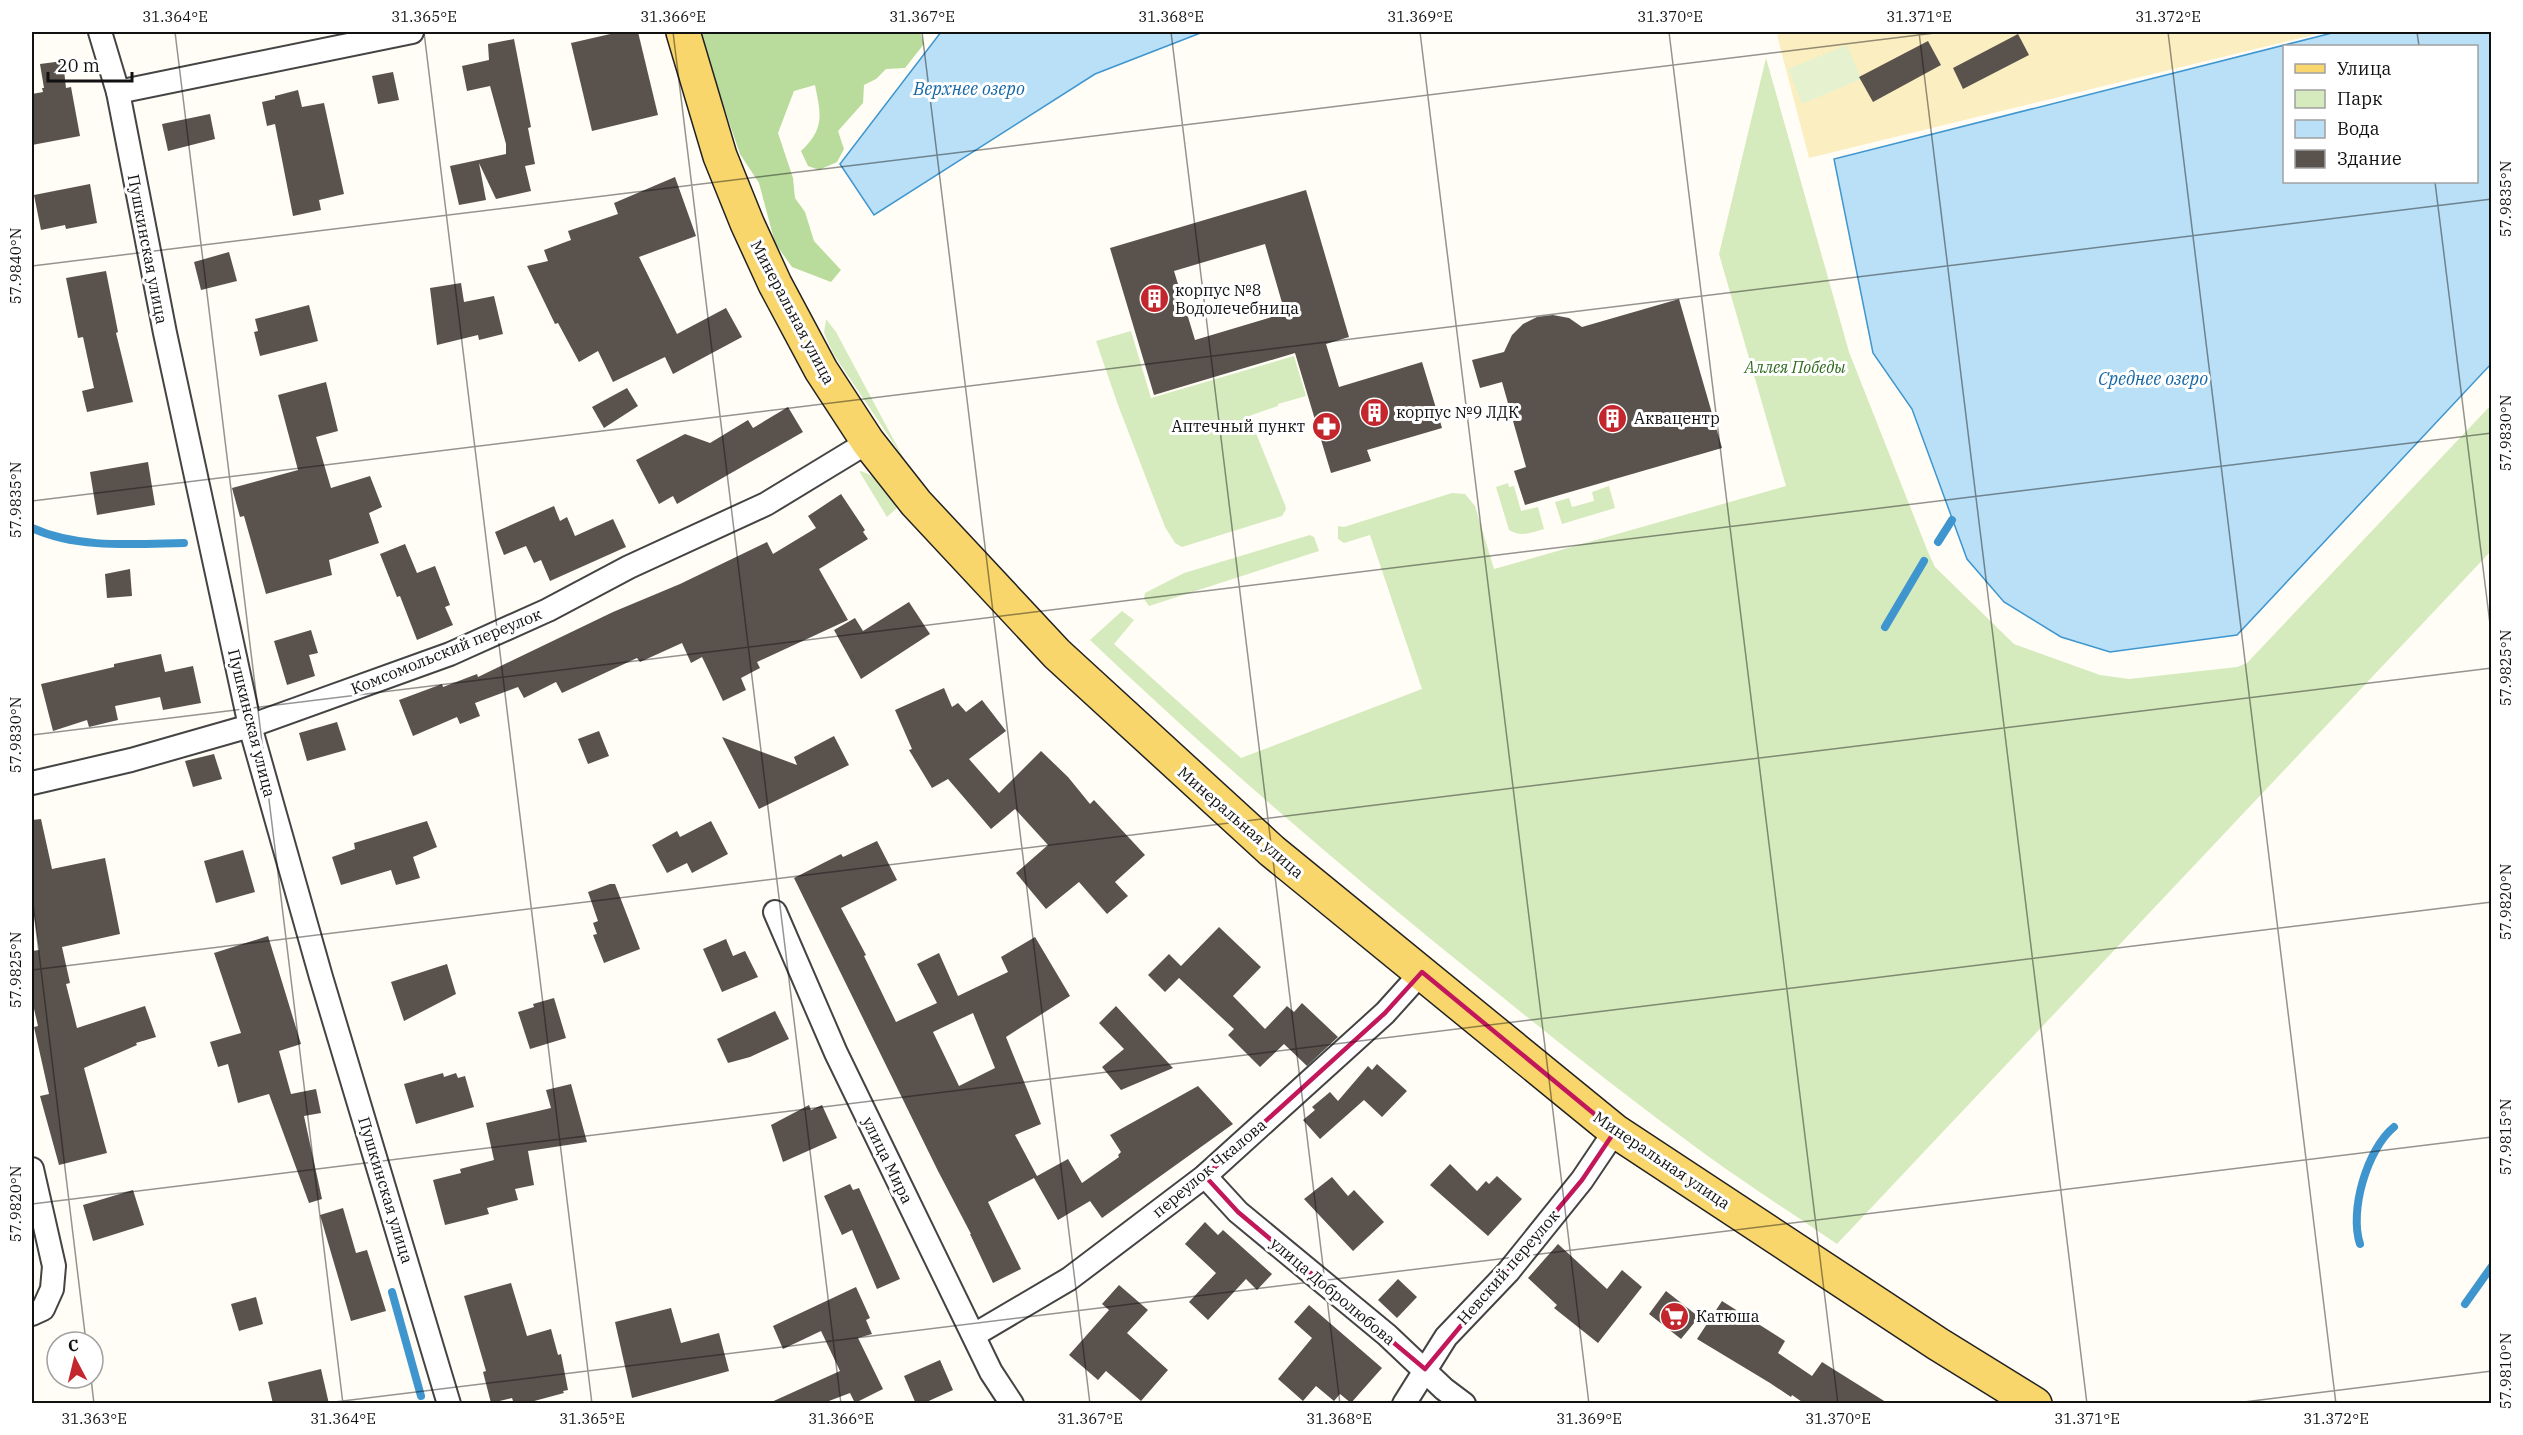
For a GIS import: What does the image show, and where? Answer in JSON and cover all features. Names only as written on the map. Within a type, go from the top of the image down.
[{"type":"main road","name":"Минеральная улица","points":[[683,32],[720,156],[747,223],[815,360],[868,442],[916,503],[1057,654],[1272,851],[1615,1131],[1928,1338],[2035,1404]]},
{"type":"street","name":"Пушкинская улица","points":[[100,32],[118,92],[165,333],[250,726],[321,977],[449,1404]]},
{"type":"street","points":[[118,92],[412,32]]},
{"type":"street","name":"Комсомольский переулок","points":[[32,783],[131,760],[250,726],[450,654],[548,610],[629,567],[766,504],[868,442]]},
{"type":"street","name":"улица Мира","points":[[775,912],[836,1053],[991,1372],[1012,1404]]},
{"type":"street","name":"переулок Чкалова","points":[[974,1335],[1069,1279],[1205,1176],[1385,1013],[1422,972]]},
{"type":"street","name":"Невский переулок","points":[[1404,1404],[1446,1337],[1508,1272],[1582,1180],[1615,1131]]},
{"type":"street","points":[[32,1169],[54,1266],[52,1289],[43,1309],[32,1314]]},
{"type":"street","name":"улица Добролюбова","points":[[1205,1176],[1238,1212],[1388,1335],[1425,1368],[1444,1389],[1464,1404]]},
{"type":"highlighted area","points":[[1422,972],[1615,1131],[1582,1180],[1425,1369],[1238,1212],[1205,1176],[1385,1013]]},
{"type":"green space","points":[[694,32],[920,32],[924,44],[905,68],[886,69],[876,79],[864,85],[863,103],[838,131],[844,149],[837,162],[819,170],[808,166],[801,151],[818,128],[820,113],[815,85],[794,91],[778,133],[793,178],[795,198],[805,212],[814,241],[841,270],[831,282],[792,267],[775,243],[759,183],[740,154],[711,69]]},
{"type":"green space","points":[[1847,45],[1861,79],[1802,104],[1788,69]]},
{"type":"green space","name":"Аллея Победы","points":[[1766,58],[1849,352],[1928,552],[1935,567],[2014,644],[2100,675],[2129,679],[2237,667],[2247,663],[2491,405],[2491,551],[1837,1244],[1676,1133],[1563,1046],[1330,856],[1090,640],[1122,611],[1134,620],[1114,644],[1241,758],[1422,689],[1370,535],[1344,543],[1338,539],[1338,526],[1344,527],[1452,493],[1465,494],[1475,506],[1494,569],[1786,486],[1719,254]]},
{"type":"green space","points":[[826,319],[836,332],[904,459],[834,355],[824,333]]},
{"type":"green space","points":[[1131,331],[1151,398],[1294,356],[1306,396],[1249,416],[1285,505],[1286,509],[1282,516],[1182,547],[1175,543],[1165,527],[1096,341]]},
{"type":"green space","points":[[859,471],[876,480],[898,507],[887,517]]},
{"type":"green space","points":[[1508,483],[1509,487],[1514,486],[1521,511],[1538,507],[1544,529],[1522,534],[1509,530],[1496,487]]},
{"type":"green space","points":[[1609,486],[1615,508],[1562,524],[1555,502],[1569,498],[1572,507],[1594,501],[1592,492]]},
{"type":"green space","points":[[1310,535],[1314,537],[1319,551],[1149,606],[1144,599],[1145,593],[1184,573]]},
{"type":"sand","points":[[1785,32],[2325,32],[1809,158],[1777,35]]},
{"type":"water","name":"Верхнее озеро","points":[[941,32],[1203,32],[1095,74],[874,215],[840,164]]},
{"type":"water","name":"Среднее озеро","points":[[2491,32],[2491,364],[2237,635],[2110,652],[2061,637],[2004,602],[1967,559],[1912,409],[1873,353],[1834,159],[2283,45],[2283,183],[2478,183],[2478,45],[2285,45],[2332,33]]},
{"type":"building","points":[[619,32],[638,32],[658,115],[592,131],[571,43]]},
{"type":"building","points":[[2018,34],[2029,55],[1963,89],[1953,68]]},
{"type":"building","points":[[514,39],[531,127],[528,128],[535,164],[525,166],[531,191],[496,199],[479,163],[486,200],[459,205],[450,166],[506,154],[506,144],[490,86],[467,91],[462,66],[489,60],[488,44]]},
{"type":"building","points":[[1928,41],[1941,65],[1873,102],[1859,77]]},
{"type":"building","points":[[63,61],[66,88],[71,87],[80,136],[32,145],[32,94],[43,92],[42,88],[44,88],[40,64]]},
{"type":"building","points":[[393,72],[399,100],[378,104],[372,76]]},
{"type":"building","points":[[298,90],[302,107],[324,103],[344,194],[319,200],[321,210],[293,216],[275,124],[267,126],[262,102]]},
{"type":"building","points":[[210,114],[215,139],[168,151],[162,124]]},
{"type":"building","points":[[675,177],[696,236],[639,257],[677,334],[726,308],[742,337],[673,374],[665,357],[613,382],[598,351],[579,362],[558,323],[555,324],[527,266],[548,261],[544,250],[571,240],[568,231],[618,214],[614,203]]},
{"type":"building","points":[[90,184],[97,223],[66,229],[65,225],[41,230],[34,195]]},
{"type":"building","name":"корпус №8 Водолечебница","points":[[1306,190],[1349,337],[1326,344],[1339,387],[1422,362],[1442,428],[1367,450],[1371,461],[1331,473],[1295,353],[1154,395],[1110,248]],"holes":[[[1265,244],[1285,313],[1195,340],[1174,271]]]},
{"type":"building","points":[[229,252],[237,281],[201,290],[194,262]]},
{"type":"building","points":[[106,271],[118,332],[116,333],[133,402],[87,412],[82,391],[94,388],[83,337],[78,338],[66,278]]},
{"type":"building","points":[[461,283],[464,302],[494,296],[503,334],[479,340],[478,335],[437,345],[430,288]]},
{"type":"building","name":"Аквацентр","points":[[1679,299],[1722,448],[1525,505],[1514,471],[1526,467],[1502,382],[1480,388],[1472,360],[1504,352],[1512,335],[1523,324],[1537,317],[1553,315],[1569,318],[1582,327]]},
{"type":"building","points":[[309,305],[318,341],[260,356],[254,332],[258,331],[255,319]]},
{"type":"building","points":[[326,382],[338,431],[316,437],[331,488],[370,476],[382,507],[369,513],[379,543],[329,560],[332,575],[266,594],[244,516],[240,517],[232,488],[298,470],[278,395]]},
{"type":"building","points":[[627,388],[638,406],[604,428],[592,407]]},
{"type":"building","points":[[788,407],[803,432],[677,504],[673,496],[659,504],[636,460],[685,434],[710,443],[748,420],[753,428]]},
{"type":"building","points":[[148,462],[155,505],[97,515],[90,472]]},
{"type":"building","points":[[841,494],[865,530],[863,532],[868,539],[819,569],[848,620],[757,662],[760,668],[741,678],[746,690],[723,701],[702,657],[691,663],[682,643],[640,662],[637,658],[562,693],[556,682],[524,698],[518,687],[475,703],[480,716],[460,724],[457,717],[413,736],[399,700],[442,684],[443,687],[477,674],[478,677],[767,542],[773,554],[816,528],[808,516]]},
{"type":"building","points":[[554,506],[560,521],[567,517],[575,536],[613,519],[626,547],[550,581],[541,560],[534,563],[526,546],[504,555],[495,532]]},
{"type":"building","points":[[405,544],[417,573],[435,566],[450,605],[445,607],[453,625],[417,640],[380,554]]},
{"type":"building","points":[[130,569],[132,596],[107,598],[105,574]]},
{"type":"building","points":[[909,602],[930,634],[861,679],[834,630],[855,618],[863,631]]},
{"type":"building","points":[[311,630],[318,653],[309,655],[315,676],[287,685],[274,641]]},
{"type":"building","points":[[161,654],[165,672],[193,666],[201,703],[163,710],[160,697],[115,706],[118,720],[89,727],[87,720],[53,731],[41,684]]},
{"type":"building","points":[[944,688],[952,707],[958,703],[966,712],[982,700],[1006,731],[969,759],[999,793],[1041,751],[1068,777],[1090,804],[1094,800],[1145,855],[1115,882],[1128,896],[1107,914],[1079,882],[1046,909],[1016,873],[1048,845],[1015,809],[991,829],[948,779],[932,788],[909,750],[912,749],[895,710]]},
{"type":"building","points":[[337,722],[346,750],[307,761],[299,733]]},
{"type":"building","points":[[599,731],[609,756],[588,764],[578,739]]},
{"type":"building","points":[[834,736],[849,765],[759,809],[722,737],[797,765],[794,757]]},
{"type":"building","points":[[214,754],[222,779],[193,787],[185,761]]},
{"type":"building","points":[[41,819],[52,869],[105,858],[120,934],[62,947],[70,983],[66,984],[77,1028],[145,1006],[156,1037],[136,1043],[137,1045],[84,1068],[107,1153],[59,1165],[40,1096],[49,1094],[34,1027],[38,1026],[32,1000],[32,951],[39,950],[32,901],[32,820]]},
{"type":"building","points":[[427,821],[437,847],[413,857],[420,878],[396,885],[391,870],[341,885],[332,857],[355,849],[354,843]]},
{"type":"building","points":[[711,821],[728,854],[692,873],[687,863],[667,873],[652,845],[677,831],[680,837]]},
{"type":"building","points":[[877,841],[897,880],[841,908],[866,955],[864,956],[896,1022],[937,1003],[917,964],[939,953],[958,996],[1008,972],[1001,957],[1035,937],[1070,996],[1006,1037],[1041,1124],[1015,1135],[1037,1176],[1068,1159],[1082,1183],[1119,1157],[1121,1152],[1110,1135],[1198,1086],[1233,1124],[1102,1218],[1090,1201],[1058,1220],[1034,1178],[988,1202],[1021,1269],[993,1283],[971,1234],[794,878],[841,854],[843,857]],"holes":[[[973,1013],[995,1068],[959,1086],[933,1032]]]},
{"type":"building","points":[[243,850],[255,892],[216,903],[204,861]]},
{"type":"building","points":[[615,884],[640,949],[604,963],[593,935],[597,934],[593,923],[598,921],[588,892]]},
{"type":"building","points":[[1219,927],[1261,967],[1233,996],[1265,1029],[1287,1006],[1294,1012],[1302,1003],[1338,1037],[1307,1066],[1284,1044],[1260,1067],[1228,1035],[1234,1029],[1179,978],[1165,992],[1148,975],[1169,954],[1181,966]]},
{"type":"building","points":[[268,936],[301,1044],[279,1051],[291,1094],[316,1089],[321,1113],[304,1116],[322,1199],[309,1203],[269,1094],[238,1103],[228,1064],[218,1067],[210,1042],[241,1033],[214,953]]},
{"type":"building","points":[[726,939],[733,956],[745,951],[758,977],[722,992],[703,949]]},
{"type":"building","points":[[447,964],[456,994],[404,1021],[391,982]]},
{"type":"building","points":[[554,998],[566,1038],[530,1049],[518,1012],[534,1007],[533,1004]]},
{"type":"building","points":[[1116,1006],[1173,1068],[1121,1090],[1102,1067],[1124,1049],[1099,1023]]},
{"type":"building","points":[[775,1011],[789,1039],[750,1057],[728,1063],[717,1039]]},
{"type":"building","points":[[1377,1064],[1407,1091],[1382,1117],[1364,1100],[1320,1139],[1303,1120],[1315,1110],[1312,1107],[1330,1092],[1338,1101],[1368,1066],[1372,1070]]},
{"type":"building","points":[[443,1073],[444,1077],[456,1073],[458,1078],[465,1076],[474,1107],[416,1124],[404,1084]]},
{"type":"building","points":[[571,1084],[587,1142],[528,1151],[534,1185],[515,1189],[518,1200],[487,1208],[489,1214],[445,1225],[433,1180],[461,1173],[460,1169],[494,1160],[486,1123],[551,1108],[546,1090]]},
{"type":"building","points":[[809,1105],[811,1110],[822,1105],[837,1138],[783,1162],[771,1125]]},
{"type":"building","points":[[1450,1164],[1477,1191],[1486,1181],[1489,1184],[1497,1176],[1522,1199],[1488,1236],[1430,1185]]},
{"type":"building","points":[[1332,1177],[1348,1196],[1354,1190],[1384,1222],[1353,1251],[1304,1199]]},
{"type":"building","points":[[850,1184],[853,1190],[859,1188],[900,1279],[877,1289],[852,1230],[842,1235],[824,1196]]},
{"type":"building","points":[[133,1190],[144,1225],[93,1241],[83,1205]]},
{"type":"building","points":[[343,1208],[356,1253],[367,1250],[386,1311],[351,1321],[320,1215]]},
{"type":"building","points":[[1205,1222],[1218,1235],[1223,1230],[1272,1274],[1257,1290],[1246,1279],[1208,1320],[1189,1302],[1216,1273],[1185,1244]]},
{"type":"building","points":[[1558,1244],[1607,1289],[1622,1270],[1642,1287],[1598,1343],[1554,1308],[1557,1305],[1528,1278]]},
{"type":"building","points":[[1398,1279],[1417,1297],[1397,1318],[1378,1300]]},
{"type":"building","points":[[511,1283],[527,1336],[551,1329],[558,1355],[561,1354],[568,1390],[563,1391],[564,1393],[523,1404],[514,1404],[512,1398],[491,1403],[483,1372],[486,1371],[464,1296]]},
{"type":"building","points":[[1119,1285],[1148,1310],[1127,1333],[1168,1370],[1141,1401],[1106,1371],[1098,1380],[1069,1355],[1109,1310],[1102,1304]]},
{"type":"building","points":[[856,1287],[870,1318],[866,1320],[872,1334],[858,1338],[883,1389],[855,1403],[850,1393],[821,1404],[767,1404],[840,1371],[821,1331],[783,1349],[773,1326]]},
{"type":"building","points":[[1666,1291],[1699,1317],[1681,1339],[1649,1314]]},
{"type":"building","points":[[256,1297],[263,1324],[239,1331],[231,1304]]},
{"type":"building","points":[[1722,1301],[1785,1341],[1778,1353],[1812,1376],[1822,1362],[1889,1404],[1805,1404],[1792,1395],[1791,1397],[1697,1339]]},
{"type":"building","points":[[1309,1305],[1382,1368],[1351,1403],[1340,1394],[1334,1401],[1316,1386],[1303,1401],[1278,1379],[1312,1338],[1294,1322]]},
{"type":"building","points":[[671,1308],[681,1343],[719,1333],[729,1371],[632,1398],[615,1322]]},
{"type":"building","points":[[940,1360],[953,1390],[922,1404],[916,1404],[904,1376]]},
{"type":"building","points":[[321,1369],[329,1404],[273,1404],[268,1382]]},
{"type":"waterway","points":[[1938,542],[1952,520]]},
{"type":"waterway","points":[[32,528],[68,539],[106,544],[184,543]]},
{"type":"waterway","points":[[1885,627],[1924,561]]},
{"type":"waterway","points":[[2360,1244],[2357,1215],[2363,1181],[2376,1150],[2394,1127]]},
{"type":"waterway","points":[[2465,1304],[2492,1266]]},
{"type":"waterway","points":[[392,1292],[421,1396]]},
{"type":"place","name":"корпус №8 Водолечебница","points":[[1154,299]]},
{"type":"place","name":"корпус №9 ЛДК","points":[[1375,412]]},
{"type":"place","name":"Аквацентр","points":[[1613,418]]},
{"type":"place","name":"Аптечный пункт","points":[[1326,426]]},
{"type":"place","name":"Катюша","points":[[1675,1316]]}]
